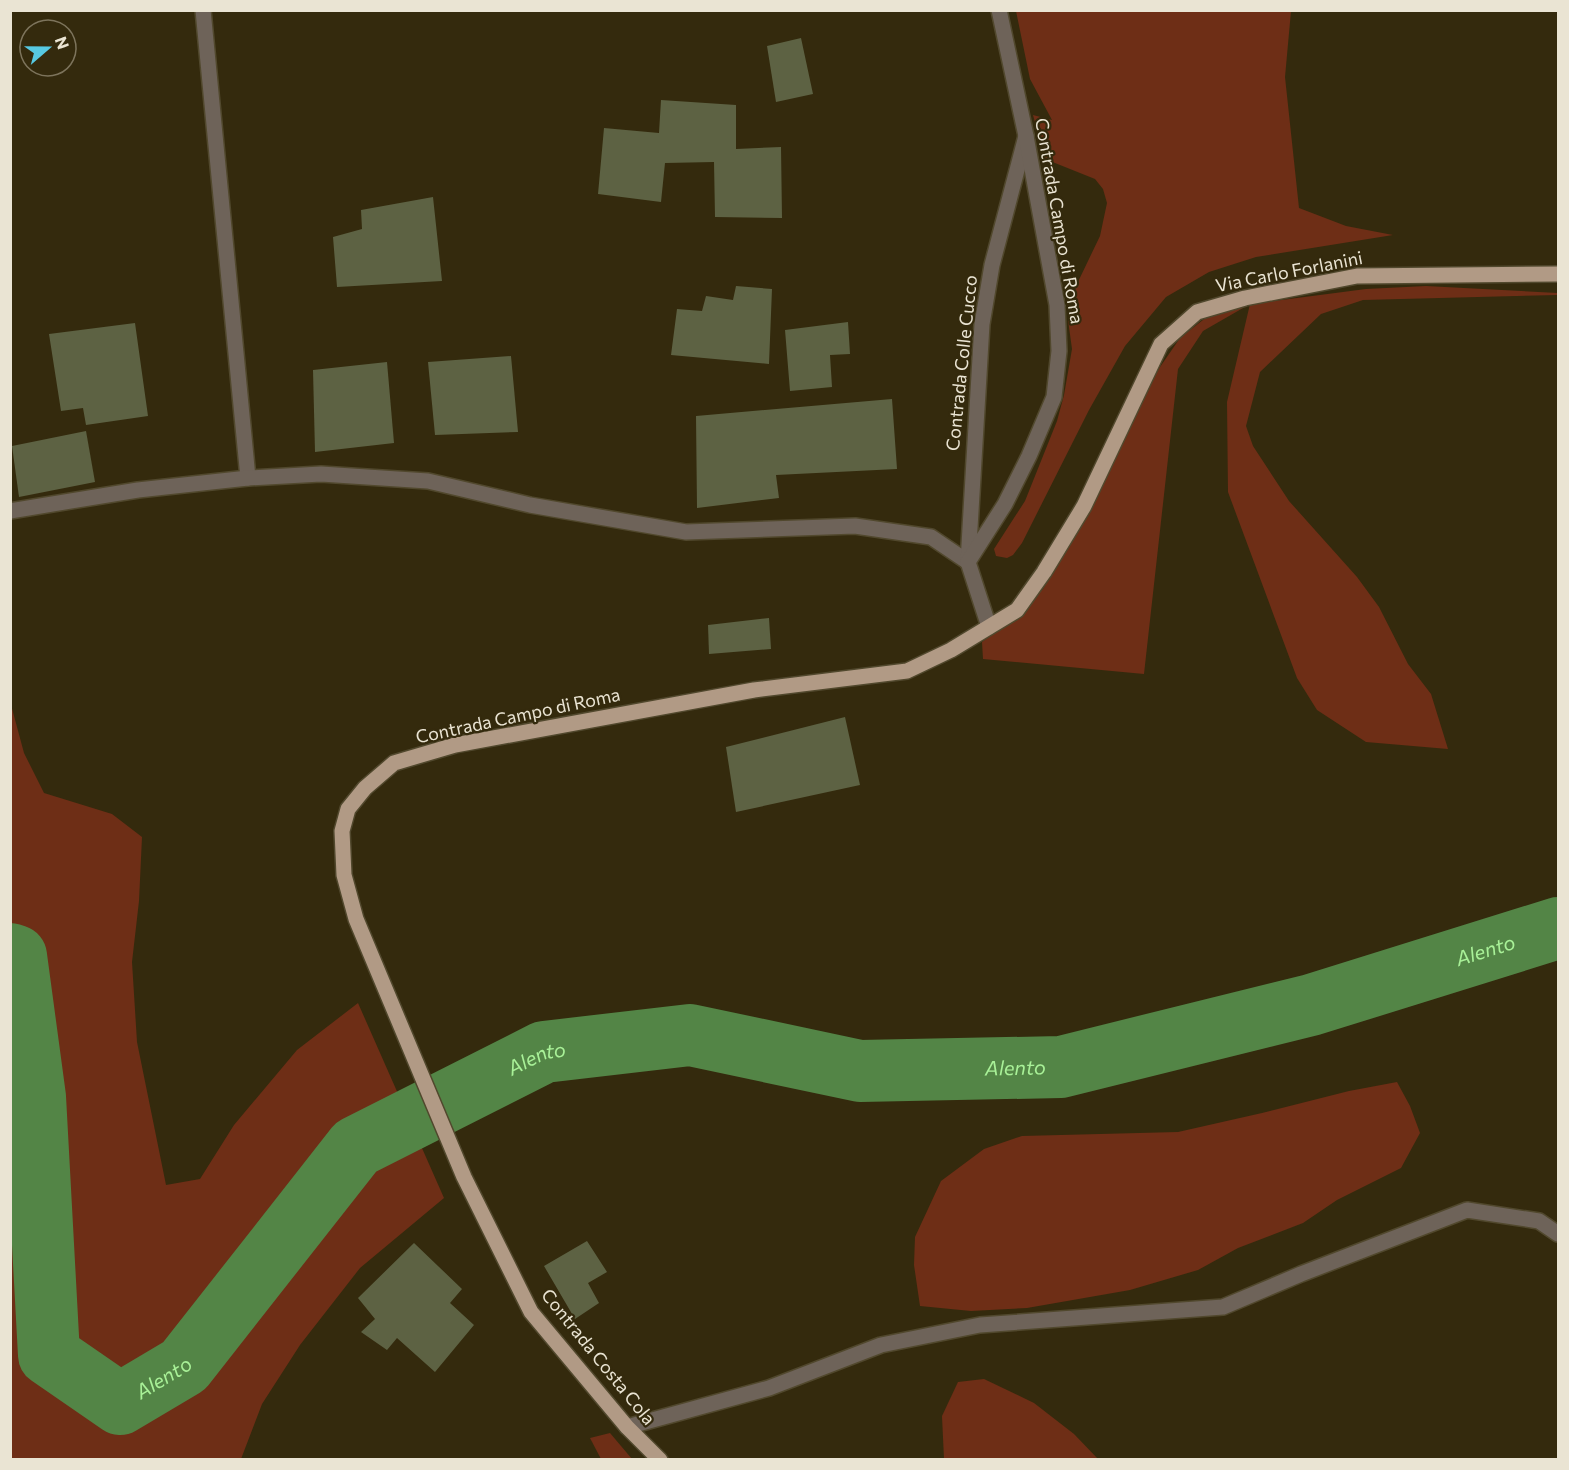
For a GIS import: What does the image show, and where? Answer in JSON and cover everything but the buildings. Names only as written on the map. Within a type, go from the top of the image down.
[{"type":"main road","name":"Via Carlo Forlanini","points":[[988,627],[1017,610],[1044,572],[1084,506],[1161,344],[1197,312],[1245,297],[1357,276],[1558,274]]},
{"type":"main road","name":"Contrada Campo di Roma","points":[[464,1177],[356,918],[344,876],[342,831],[348,809],[365,788],[394,763],[455,745],[754,690],[907,671],[951,650],[988,627]]},
{"type":"main road","name":"Contrada Costa Cola","points":[[464,1177],[531,1312],[627,1427],[660,1460]]},
{"type":"street","points":[[203,10],[248,478]]},
{"type":"street","name":"Contrada Campo di Roma","points":[[968,562],[1005,504],[1029,456],[1054,397],[1059,351],[1057,305],[1026,136],[999,10]]},
{"type":"street","name":"Contrada Colle Cucco","points":[[968,562],[972,457],[982,324],[992,265],[1026,136]]},
{"type":"street","points":[[10,511],[138,490],[248,478],[321,474],[428,481],[530,505],[686,532],[855,526],[931,537],[968,562],[988,627]]},
{"type":"street","points":[[627,1427],[769,1388],[881,1345],[980,1325],[1223,1307],[1301,1274],[1467,1210],[1539,1221],[1558,1234]]},
{"type":"shaded area","points":[[1016,11],[1291,11],[1285,77],[1299,208],[1346,226],[1393,235],[1256,257],[1209,272],[1166,297],[1125,346],[1089,410],[1022,543],[1013,555],[1007,558],[996,556],[994,549],[1025,501],[1057,421],[1072,349],[1068,320],[1076,286],[1100,236],[1107,203],[1103,189],[1095,179],[1045,159],[1033,115],[1052,120],[1030,79]]},
{"type":"shaded area","points":[[1426,286],[1558,293],[1558,295],[1363,300],[1321,314],[1260,372],[1246,426],[1253,446],[1289,501],[1357,577],[1379,607],[1408,664],[1431,694],[1448,749],[1366,742],[1317,710],[1297,678],[1228,492],[1227,402],[1250,304],[1366,289]]},
{"type":"shaded area","points":[[1249,305],[1203,331],[1178,369],[1144,674],[983,659],[982,642],[1016,616],[1043,589],[1066,550],[1125,427],[1180,338],[1208,316]]},
{"type":"shaded area","points":[[10,701],[24,753],[44,793],[112,814],[142,837],[139,901],[132,962],[137,1042],[166,1185],[200,1179],[234,1125],[297,1050],[358,1003],[444,1198],[360,1268],[300,1345],[262,1404],[241,1459],[11,1459]]},
{"type":"shaded area","points":[[1397,1082],[1410,1106],[1420,1133],[1401,1168],[1337,1200],[1303,1223],[1238,1248],[1198,1270],[1130,1290],[1027,1308],[971,1311],[920,1306],[914,1265],[915,1237],[941,1181],[984,1149],[1022,1136],[1178,1132],[1349,1091]]},
{"type":"shaded area","points":[[984,1379],[1034,1403],[1074,1434],[1098,1459],[944,1459],[942,1416],[958,1382]]},
{"type":"shaded area","points":[[610,1433],[632,1459],[601,1459],[590,1438]]},
{"type":"waterway","name":"Alento","points":[[10,954],[16,956],[35,1097],[49,1355],[120,1404],[184,1366],[356,1147],[544,1052],[690,1035],[860,1071],[1061,1067],[1311,1005],[1558,928]]}]
